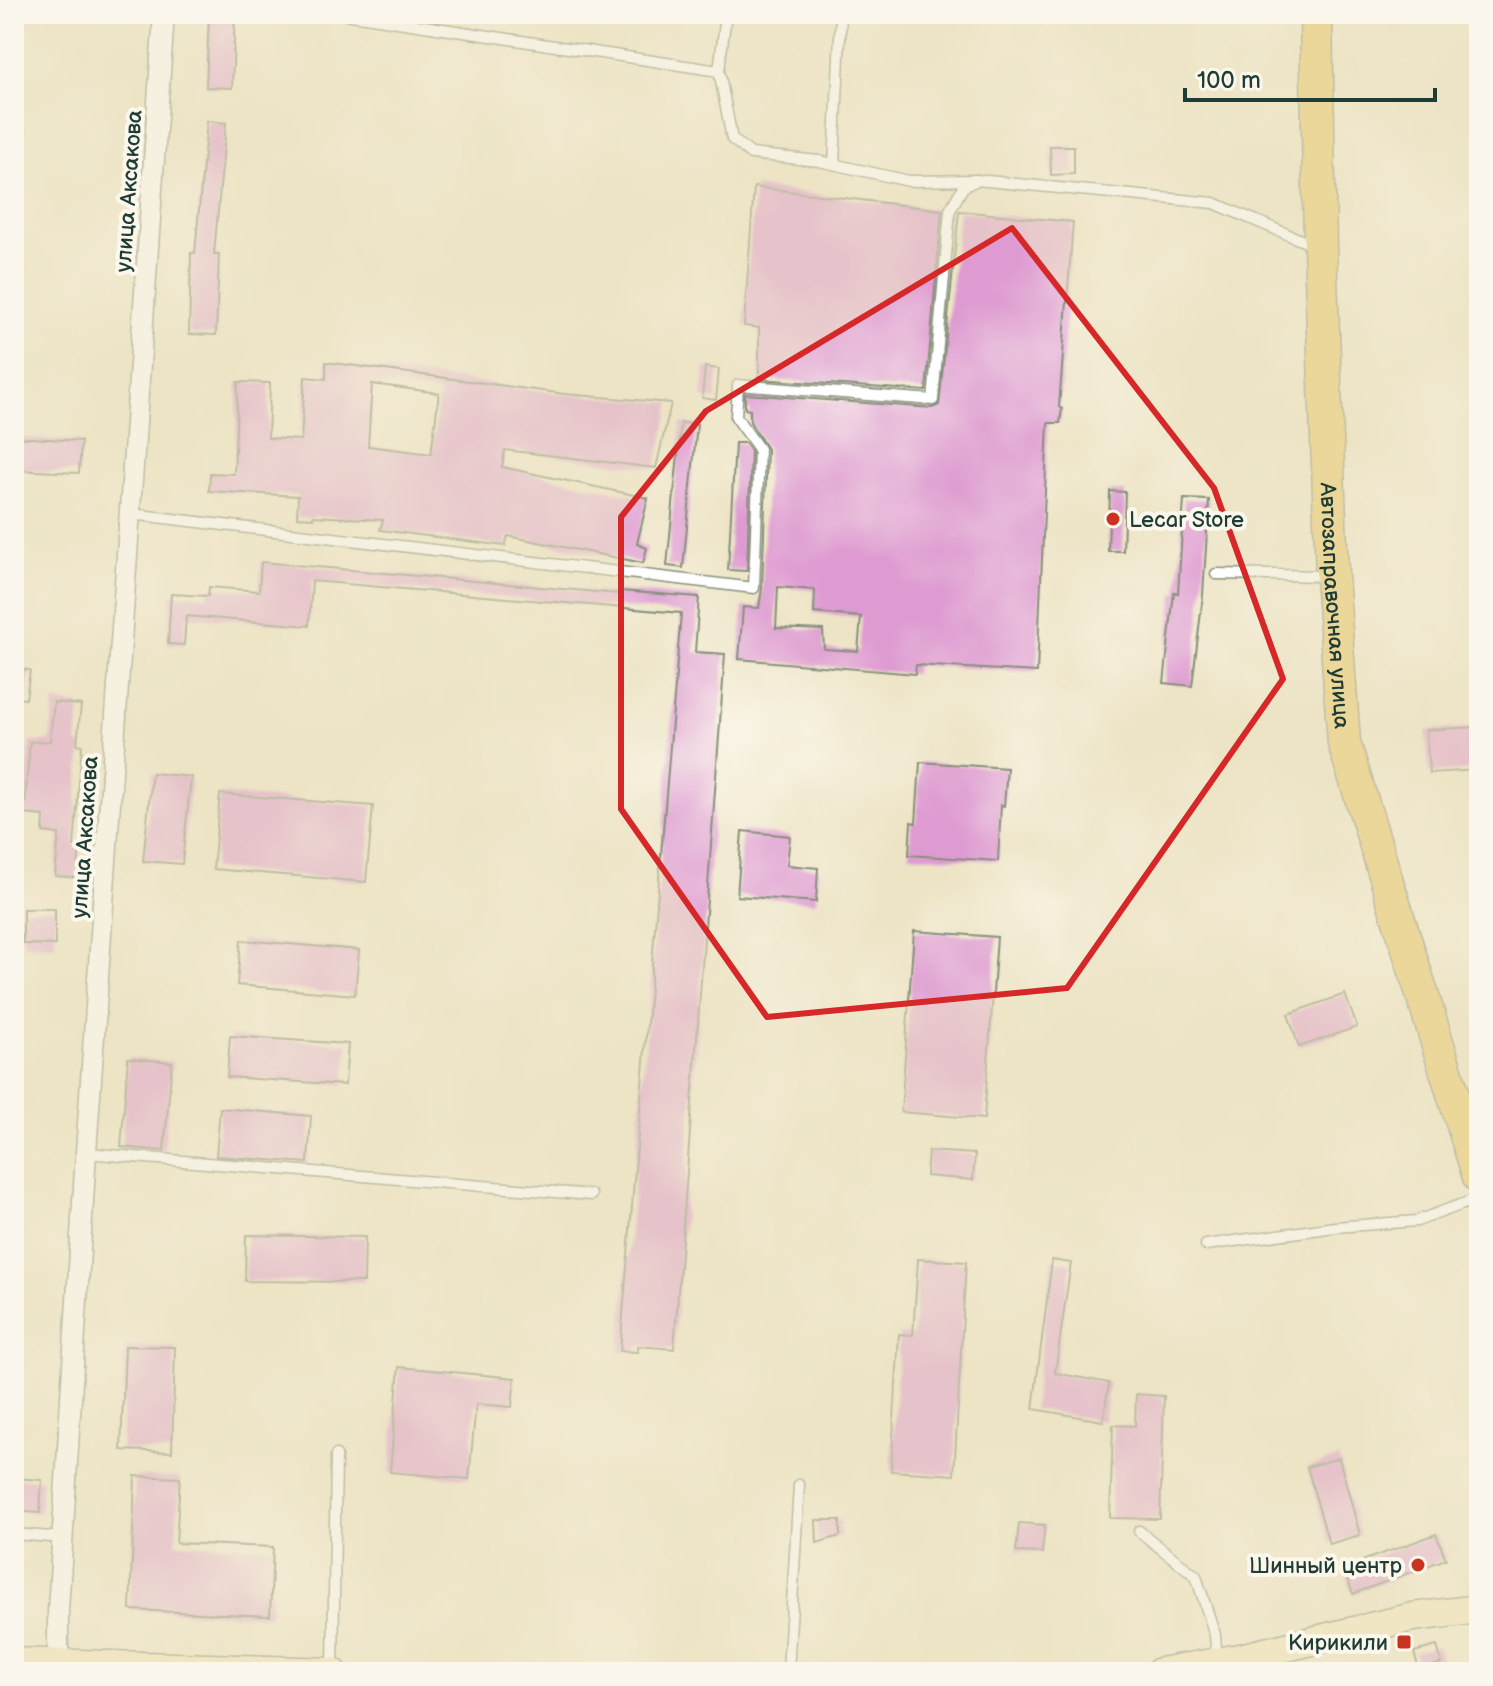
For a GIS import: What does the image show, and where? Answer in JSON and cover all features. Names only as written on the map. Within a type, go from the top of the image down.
[{"type":"main road","name":"Автозаправочная улица","points":[[1316,14],[1320,248],[1332,576],[1344,743],[1479,1177]]},
{"type":"main road","points":[[1160,1672],[1233,1664],[1413,1617],[1479,1592]]},
{"type":"main road","points":[[1413,1617],[1479,1609]]},
{"type":"main road","points":[[36,1665],[333,1672]]},
{"type":"street","name":"улица Аксакова","points":[[36,1665],[63,1538],[86,1153],[164,14]]},
{"type":"lane","points":[[345,14],[719,71]]},
{"type":"lane","points":[[726,14],[719,71],[732,139],[751,154],[834,164],[909,181],[977,180],[1214,203],[1320,248]]},
{"type":"lane","points":[[834,164],[841,14]]},
{"type":"lane","points":[[131,514],[754,588],[759,449],[736,417],[738,385],[933,400],[950,210],[963,187],[977,180]]},
{"type":"lane","points":[[1216,574],[1332,576]]},
{"type":"lane","points":[[86,1153],[591,1195]]},
{"type":"lane","points":[[1206,1245],[1335,1227],[1417,1221],[1479,1198]]},
{"type":"lane","points":[[333,1672],[336,1455]]},
{"type":"lane","points":[[788,1672],[799,1485]]},
{"type":"lane","points":[[1139,1531],[1196,1576],[1215,1635],[1233,1664]]},
{"type":"lane","points":[[14,1534],[63,1538]]},
{"type":"highlighted area","points":[[1012,228],[1214,488],[1283,679],[1067,988],[767,1017],[621,809],[621,517],[706,411]]},
{"type":"building","points":[[209,14],[235,14],[232,88],[206,87]]},
{"type":"building","points":[[207,121],[226,123],[214,254],[219,254],[216,335],[189,334],[191,253],[195,253]]},
{"type":"building","points":[[1050,146],[1074,146],[1074,174],[1051,175]]},
{"type":"building","points":[[754,187],[942,210],[926,391],[759,379],[759,328],[744,326]]},
{"type":"building","points":[[959,211],[1073,222],[1059,407],[1062,409],[1060,423],[1048,423],[1037,672],[916,665],[915,674],[739,659],[743,607],[759,608],[762,588],[767,449],[750,422],[750,410],[745,409],[745,394],[932,408],[939,405]],"holes":[[[778,587],[815,590],[814,613],[861,617],[858,651],[824,649],[823,630],[776,628]]]},
{"type":"building","points":[[326,362],[565,394],[671,403],[656,468],[505,450],[502,467],[648,498],[637,544],[647,548],[643,563],[508,536],[505,546],[380,530],[383,520],[297,517],[298,496],[209,491],[210,473],[234,474],[238,382],[270,383],[268,438],[301,440],[305,377],[326,379]],"holes":[[[372,384],[439,393],[431,454],[368,446]]]},
{"type":"building","points":[[705,367],[719,369],[716,400],[702,398]]},
{"type":"building","points":[[681,423],[697,424],[683,568],[667,566]]},
{"type":"building","points":[[14,437],[81,441],[79,473],[14,470]]},
{"type":"building","points":[[735,443],[745,443],[751,451],[747,571],[728,570]]},
{"type":"building","points":[[1110,491],[1125,492],[1123,551],[1108,551]]},
{"type":"building","points":[[1184,499],[1209,500],[1203,595],[1192,686],[1164,683],[1174,592],[1178,593]]},
{"type":"building","points":[[261,562],[619,594],[620,591],[699,597],[695,652],[725,654],[674,1349],[638,1346],[638,1352],[620,1351],[681,613],[312,581],[309,626],[186,616],[184,645],[168,644],[171,594],[208,596],[209,587],[259,591]]},
{"type":"building","points":[[14,668],[30,670],[26,699],[14,698]]},
{"type":"building","points":[[54,702],[81,705],[77,744],[82,745],[74,846],[80,846],[77,878],[55,876],[59,834],[43,832],[44,816],[24,814],[30,742],[50,741]]},
{"type":"building","points":[[1475,727],[1478,770],[1429,773],[1426,730]]},
{"type":"building","points":[[920,762],[1007,768],[1004,806],[1001,805],[998,861],[909,855],[911,822],[916,823]]},
{"type":"building","points":[[152,773],[191,777],[182,864],[143,861]]},
{"type":"building","points":[[220,794],[373,806],[366,882],[213,869]]},
{"type":"building","points":[[742,831],[790,836],[787,865],[818,868],[816,902],[737,896]]},
{"type":"building","points":[[23,909],[55,909],[55,945],[23,944]]},
{"type":"building","points":[[914,931],[997,937],[984,1119],[901,1112]]},
{"type":"building","points":[[241,940],[359,950],[355,995],[237,985]]},
{"type":"building","points":[[1345,994],[1357,1027],[1299,1047],[1288,1014]]},
{"type":"building","points":[[230,1036],[348,1044],[345,1085],[227,1077]]},
{"type":"building","points":[[128,1058],[172,1062],[164,1151],[121,1147]]},
{"type":"building","points":[[220,1108],[311,1116],[308,1163],[216,1156]]},
{"type":"building","points":[[928,1151],[975,1154],[973,1180],[926,1176]]},
{"type":"building","points":[[246,1235],[365,1237],[364,1282],[245,1281]]},
{"type":"building","points":[[918,1259],[966,1262],[954,1475],[891,1471],[899,1334],[913,1335]]},
{"type":"building","points":[[1052,1260],[1071,1263],[1055,1373],[1109,1383],[1103,1421],[1033,1409]]},
{"type":"building","points":[[125,1346],[175,1347],[172,1452],[121,1450]]},
{"type":"building","points":[[399,1367],[515,1378],[512,1407],[476,1404],[469,1479],[390,1472]]},
{"type":"building","points":[[1136,1394],[1164,1396],[1160,1519],[1110,1518],[1113,1425],[1135,1426]]},
{"type":"building","points":[[1339,1458],[1360,1535],[1329,1544],[1307,1467]]},
{"type":"building","points":[[135,1476],[180,1478],[176,1543],[273,1547],[270,1616],[130,1610]]},
{"type":"building","points":[[14,1478],[42,1480],[40,1513],[14,1511]]},
{"type":"building","points":[[816,1520],[840,1520],[840,1536],[817,1543]]},
{"type":"building","points":[[1019,1523],[1045,1525],[1042,1553],[1016,1552]]},
{"type":"building","points":[[1436,1534],[1446,1559],[1353,1594],[1343,1568]]},
{"type":"building","points":[[1437,1646],[1442,1663],[1419,1670],[1414,1652]]},
{"type":"place","name":"Lecar Store","points":[[1113,519]]},
{"type":"place","name":"Шинный центр","points":[[1418,1565]]},
{"type":"place","name":"Кирикили","points":[[1404,1642]]}]
